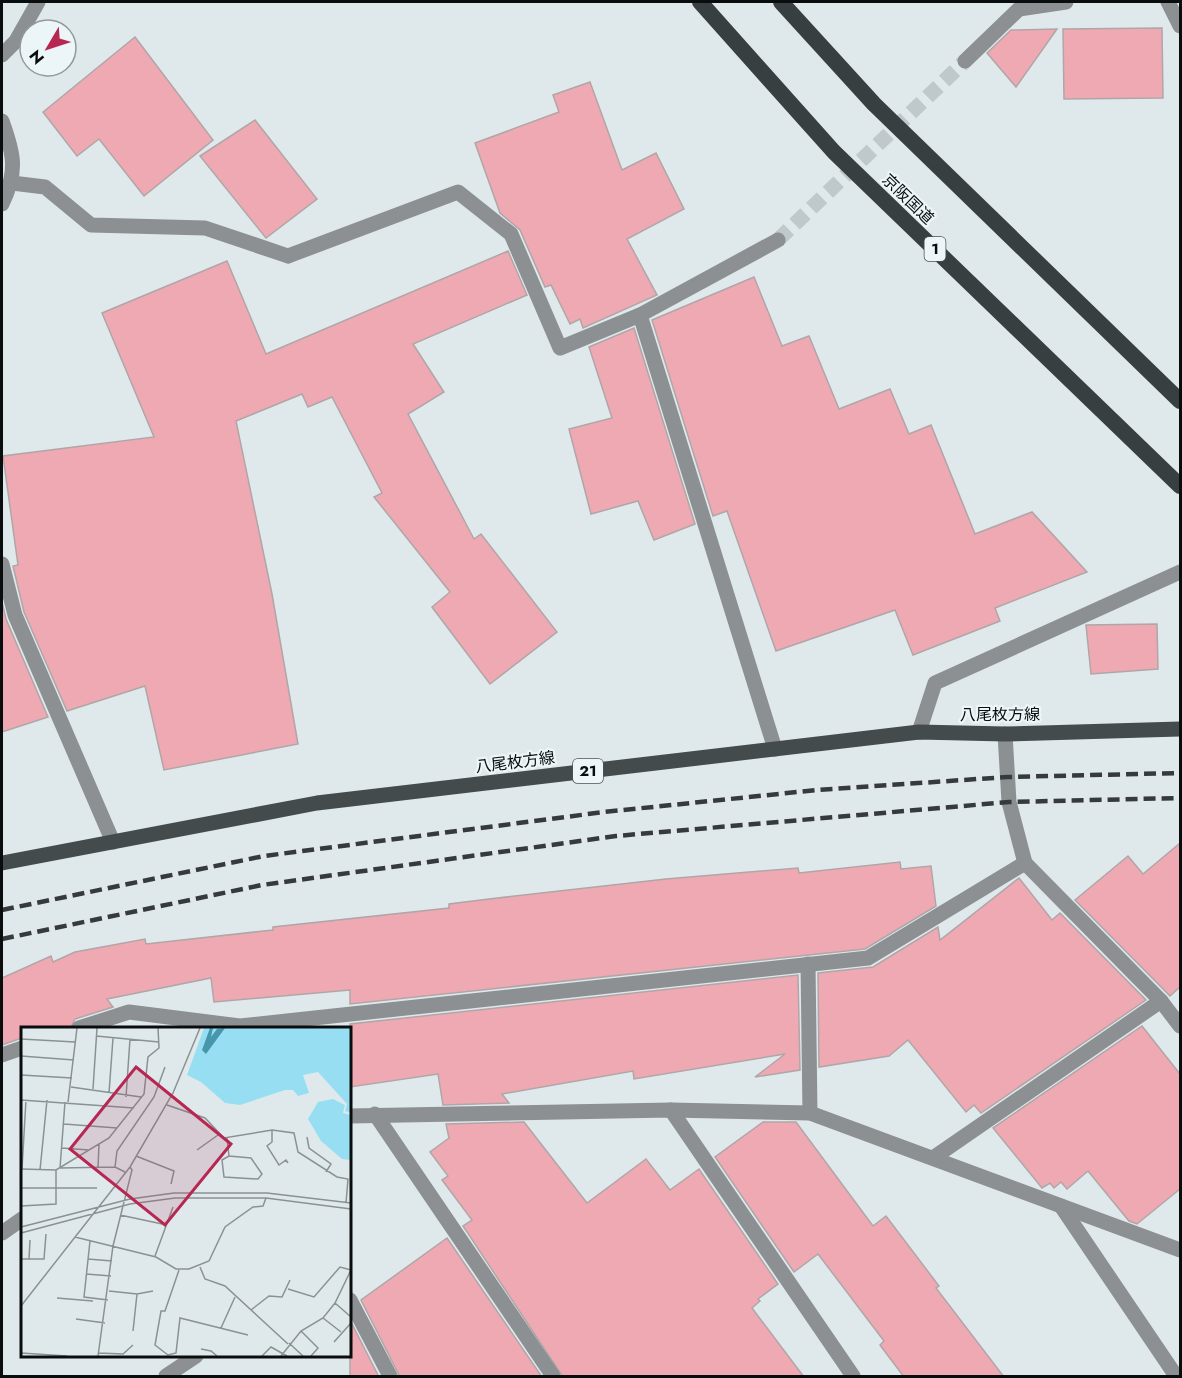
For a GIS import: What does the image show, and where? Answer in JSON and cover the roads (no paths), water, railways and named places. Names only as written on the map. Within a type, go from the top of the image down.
[{"type":"highway","name":"京阪国道","points":[[700,2],[834,152],[1180,486]]},
{"type":"highway","points":[[782,2],[874,104],[1180,401]]},
{"type":"main road","name":"八尾枚方線","points":[[2,863],[316,803],[919,732],[1005,734],[1180,729]]},
{"type":"street","points":[[2,55],[16,41],[38,2]]},
{"type":"street","points":[[965,61],[1019,9],[1066,2]]},
{"type":"street","points":[[1168,2],[1180,26]]},
{"type":"street","points":[[2,121],[11,146],[12,183],[2,204]]},
{"type":"street","points":[[12,183],[45,187],[91,225],[205,228],[288,256],[459,192],[511,234],[560,348],[640,315],[778,240]]},
{"type":"street","points":[[640,315],[775,749]]},
{"type":"street","points":[[2,564],[15,615],[113,842]]},
{"type":"street","points":[[919,732],[935,683],[1180,572]]},
{"type":"street","points":[[1005,734],[1009,802],[1025,863],[1161,1001],[1180,1026]]},
{"type":"street","points":[[86,1027],[129,1012],[240,1026],[263,1026],[868,958],[1025,863]]},
{"type":"street","points":[[808,964],[810,1113]]},
{"type":"street","points":[[933,1158],[1161,1001]]},
{"type":"street","points":[[2,1055],[21,1048]]},
{"type":"street","points":[[671,1110],[853,1377]]},
{"type":"street","points":[[351,1116],[671,1110],[810,1113],[1180,1250]]},
{"type":"street","points":[[375,1114],[553,1377]]},
{"type":"street","points":[[1061,1206],[1176,1377]]},
{"type":"street","points":[[2,1233],[21,1220]]},
{"type":"street","points":[[351,1302],[390,1377]]},
{"type":"street","points":[[166,1377],[195,1357]]},
{"type":"tunnel","points":[[778,240],[965,61]]},
{"type":"railway","points":[[2,910],[264,856],[604,812],[817,790],[1007,777],[1180,773]]},
{"type":"railway","points":[[2,939],[262,885],[616,836],[1009,802],[1180,798]]}]
